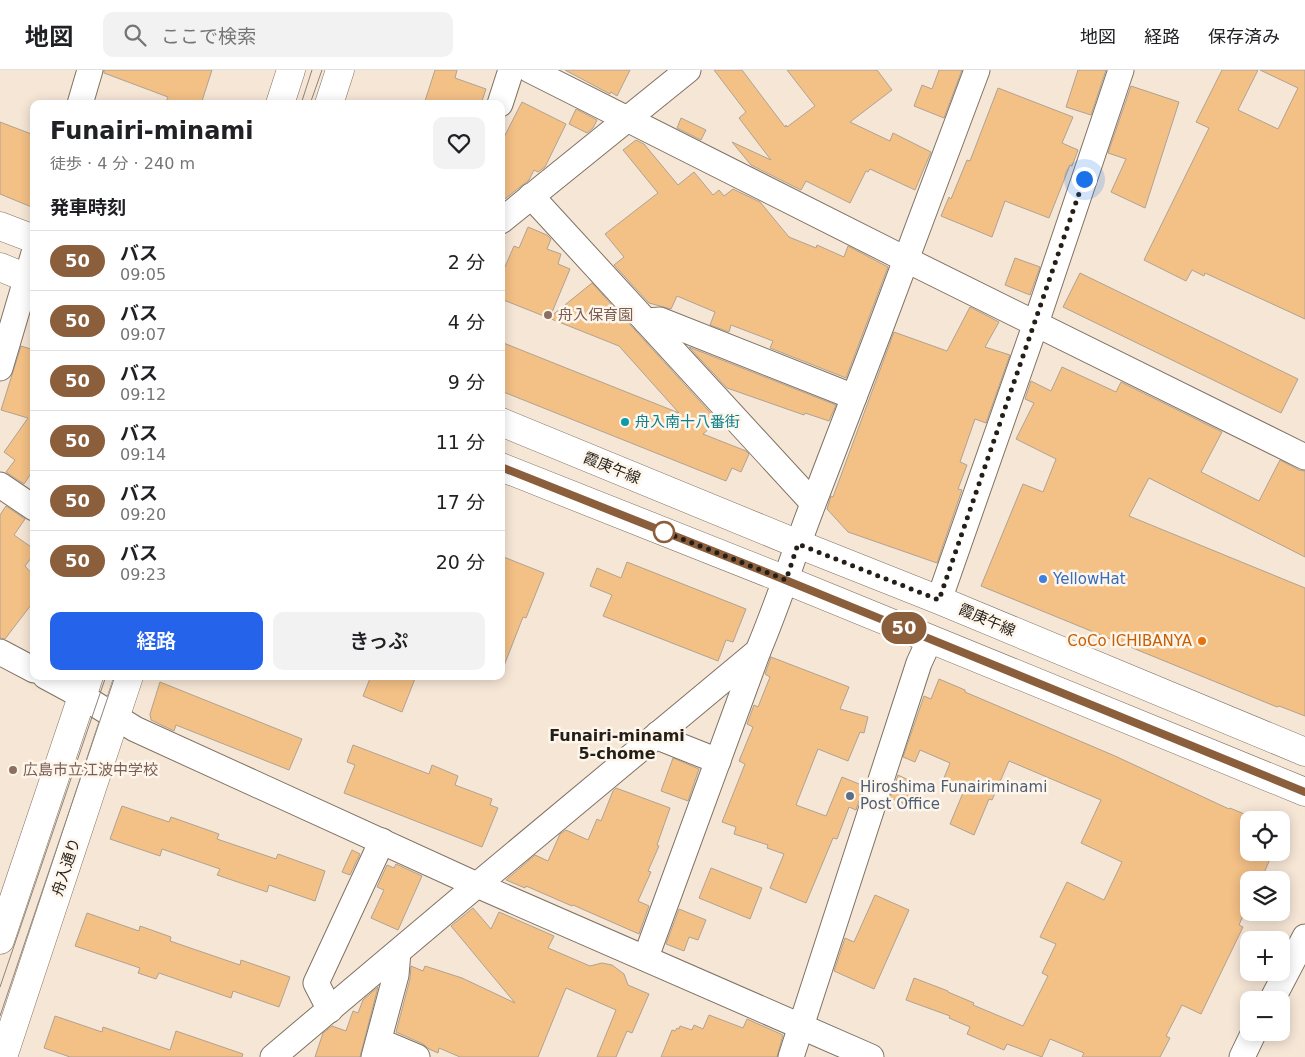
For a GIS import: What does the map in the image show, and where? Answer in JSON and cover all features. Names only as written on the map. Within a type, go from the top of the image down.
[{"type":"street","points":[[81,100],[90,70]]},
{"type":"street","points":[[281,100],[291,70]]},
{"type":"street","points":[[330,100],[340,70]]},
{"type":"street","points":[[501,100],[511,70]]},
{"type":"street","points":[[530,70],[907,260],[1305,457]]},
{"type":"street","points":[[505,218],[688,70]]},
{"type":"street","points":[[646,957],[758,651],[775,611],[813,503],[907,260],[977,70]]},
{"type":"street","points":[[939,600],[1036,323],[1120,70]]},
{"type":"street","points":[[532,196],[813,503]]},
{"type":"street","points":[[0,226],[30,237]]},
{"type":"street","points":[[0,267],[30,271]]},
{"type":"street","points":[[0,368],[30,274]]},
{"type":"street","points":[[646,321],[660,320],[854,397]]},
{"type":"street","name":"霞庚午線","points":[[505,424],[939,600],[1305,752]]},
{"type":"street","points":[[505,469],[786,580],[1305,792]]},
{"type":"street","points":[[0,485],[30,505]]},
{"type":"street","points":[[791,1057],[919,663],[930,639]]},
{"type":"street","points":[[273,1057],[758,651]]},
{"type":"street","points":[[0,652],[30,668]]},
{"type":"street","points":[[61,680],[86,686],[116,717],[135,729],[477,885],[646,957],[871,1057]]},
{"type":"street","name":"舟入通り","points":[[3,1057],[128,680]]},
{"type":"street","points":[[0,940],[86,686]]},
{"type":"street","points":[[658,734],[665,740],[718,761]]},
{"type":"street","points":[[330,1010],[316,982],[382,842]]},
{"type":"street","points":[[1277,991],[1305,937]]},
{"type":"street","points":[[398,952],[396,976],[376,1049],[417,1057]]},
{"type":"street","points":[[1242,1057],[1250,1041]]},
{"type":"building","points":[[104,70],[212,70],[202,100],[167,100],[168,97],[104,73]]},
{"type":"building","points":[[435,70],[457,70],[455,78],[486,89],[482,100],[425,100]]},
{"type":"building","points":[[565,70],[630,70],[617,96]]},
{"type":"building","points":[[714,70],[742,70],[785,127],[786,125],[787,127],[815,106],[787,70],[877,70],[892,90],[850,122],[890,141],[893,133],[931,152],[915,190],[870,169],[868,172],[866,171],[850,203],[806,181],[801,190],[751,165],[732,142],[771,160],[739,118],[746,112]]},
{"type":"building","points":[[939,70],[962,70],[944,118],[914,106],[922,85],[932,89]]},
{"type":"building","points":[[1078,70],[1106,70],[1091,115],[1066,107]]},
{"type":"building","points":[[1222,70],[1258,70],[1238,110],[1278,129],[1298,88],[1260,70],[1305,70],[1305,319],[1205,273],[1204,276],[1192,270],[1186,281],[1144,260],[1209,128],[1196,122]]},
{"type":"building","points":[[1131,86],[1179,102],[1145,208],[1111,192],[1126,159],[1108,153]]},
{"type":"building","points":[[998,88],[1073,117],[1062,143],[1078,150],[1049,218],[1005,201],[992,237],[941,216],[949,197],[951,199],[967,160],[970,161]]},
{"type":"building","points":[[522,102],[566,124],[545,167],[538,172],[534,170],[529,180],[505,199],[505,135]]},
{"type":"building","points":[[576,109],[597,120],[593,128],[587,133],[569,124]]},
{"type":"building","points":[[681,118],[706,130],[701,140],[677,128]]},
{"type":"building","points":[[0,122],[30,133],[30,206],[0,194]]},
{"type":"building","points":[[636,140],[644,144],[678,185],[694,172],[713,195],[719,190],[724,196],[733,189],[760,202],[789,237],[816,248],[817,245],[844,257],[848,246],[888,267],[846,378],[770,348],[773,341],[731,325],[729,332],[710,325],[715,312],[677,296],[671,309],[649,303],[614,265],[624,257],[605,234],[658,193],[623,150]]},
{"type":"building","points":[[528,227],[547,235],[551,239],[547,249],[561,254],[558,264],[570,269],[550,317],[592,283],[718,421],[703,434],[746,451],[749,454],[741,472],[732,468],[726,481],[505,393],[505,344],[679,413],[619,346],[505,301],[505,267],[514,246],[519,248]]},
{"type":"building","points":[[1015,258],[1040,267],[1030,295],[1005,285]]},
{"type":"building","points":[[1080,273],[1298,379],[1281,413],[1063,307]]},
{"type":"building","points":[[970,307],[999,322],[985,347],[1010,355],[986,423],[975,419],[960,462],[967,465],[958,489],[962,490],[937,563],[848,532],[827,509],[894,332],[947,351]]},
{"type":"building","points":[[21,346],[30,349],[30,475],[24,484],[6,472],[15,460],[4,452],[28,418],[1,410]]},
{"type":"building","points":[[689,347],[836,405],[829,421],[805,413],[804,415],[727,388]]},
{"type":"building","points":[[1062,367],[1116,392],[1121,382],[1222,432],[1201,472],[1259,501],[1280,460],[1299,470],[1305,471],[1305,557],[1149,478],[1129,516],[1305,588],[1305,716],[1279,706],[1277,707],[981,586],[1023,484],[1043,492],[1056,459],[1016,439],[1034,403],[1025,399],[1031,381],[1051,391]]},
{"type":"building","points":[[6,506],[25,519],[14,535],[30,546],[30,559],[25,566],[30,572],[30,606],[5,639],[0,638],[0,515]]},
{"type":"building","points":[[505,558],[544,573],[526,618],[523,617],[505,663]]},
{"type":"building","points":[[627,562],[746,609],[733,642],[726,640],[718,661],[603,616],[612,595],[590,586],[597,568],[621,578]]},
{"type":"building","points":[[771,657],[849,687],[840,709],[868,717],[864,733],[860,732],[848,761],[818,749],[796,805],[826,816],[842,777],[864,786],[856,810],[849,807],[837,839],[833,838],[806,903],[770,888],[784,854],[767,848],[768,845],[734,834],[736,827],[722,822],[745,764],[739,761],[753,727],[747,724],[754,705],[758,707],[770,677],[765,674]]},
{"type":"building","points":[[939,679],[1115,756],[1229,809],[1240,812],[1240,861],[1269,861],[1265,871],[1240,871],[1241,921],[1239,925],[1243,927],[1201,1014],[1182,1005],[1166,1036],[1170,1038],[1160,1057],[1082,1057],[1084,1053],[1050,1039],[1042,1057],[1007,1044],[1004,1050],[967,1034],[970,1027],[949,1018],[950,1016],[906,1000],[914,978],[948,991],[974,1003],[973,1005],[1023,1026],[1048,976],[1042,973],[1056,944],[1040,937],[1067,882],[1104,900],[1122,862],[1081,843],[1101,800],[1009,761],[992,800],[989,799],[974,835],[950,824],[965,788],[944,778],[950,763],[920,750],[915,762],[903,757],[924,696],[931,699]]},
{"type":"building","points":[[369,680],[414,680],[402,712],[363,696]]},
{"type":"building","points":[[160,682],[302,739],[289,770],[176,725],[174,731],[151,720],[150,714]]},
{"type":"building","points":[[353,745],[429,774],[432,765],[458,776],[455,785],[492,799],[490,805],[498,808],[482,847],[344,793],[355,765],[347,762]]},
{"type":"building","points":[[673,758],[699,769],[688,801],[661,791]]},
{"type":"building","points":[[898,775],[921,786],[912,807],[890,798]]},
{"type":"building","points":[[616,788],[670,808],[657,845],[659,846],[648,871],[651,872],[638,901],[649,906],[639,934],[573,905],[506,880],[535,855],[548,861],[560,834],[566,830],[588,840],[597,819],[601,821]]},
{"type":"building","points":[[122,806],[169,822],[171,817],[219,834],[217,839],[276,859],[278,854],[325,871],[315,901],[269,885],[267,892],[217,875],[220,869],[162,849],[160,856],[110,839]]},
{"type":"building","points":[[352,850],[360,854],[350,875],[342,872]]},
{"type":"building","points":[[396,864],[422,876],[398,930],[371,918],[384,890],[377,887],[387,865],[394,868]]},
{"type":"building","points":[[711,868],[762,888],[750,919],[699,898]]},
{"type":"building","points":[[875,895],[909,910],[874,989],[834,971],[845,938],[854,942]]},
{"type":"building","points":[[473,908],[491,929],[499,912],[554,936],[548,948],[590,966],[602,963],[612,965],[624,974],[628,985],[649,994],[632,1033],[627,1031],[616,1057],[597,1057],[616,1010],[566,988],[538,1057],[460,1057],[439,1048],[438,1053],[396,1032],[410,979],[411,966],[423,971],[425,966],[462,978],[515,1003],[451,926]]},
{"type":"building","points":[[679,909],[706,920],[698,940],[689,937],[684,951],[666,944]]},
{"type":"building","points":[[87,913],[139,931],[140,926],[171,937],[170,941],[240,965],[241,960],[290,977],[279,1007],[233,991],[231,998],[159,973],[156,979],[138,973],[140,968],[75,946]]},
{"type":"building","points":[[378,987],[360,1057],[315,1057],[323,1033],[332,1026],[346,1031],[353,1011],[358,1013],[363,1000]]},
{"type":"building","points":[[709,1015],[743,1028],[747,1019],[783,1035],[777,1057],[661,1057],[672,1030],[679,1029],[680,1026],[692,1030],[694,1025],[703,1029]]},
{"type":"building","points":[[55,1016],[102,1032],[103,1027],[170,1050],[176,1031],[243,1054],[242,1057],[70,1057],[44,1048]]},
{"type":"tram line","points":[[302,100],[312,70]]},
{"type":"tram line","points":[[311,100],[322,70]]},
{"type":"tram line","points":[[0,987],[105,680]]},
{"type":"tram line","points":[[0,1016],[114,680]]},
{"type":"bus line","name":"50","points":[[505,469],[773,575],[1305,792]]},
{"type":"place","name":"舟入保育園","points":[[548,315]]},
{"type":"place","name":"舟入南十八番街","points":[[625,422]]},
{"type":"place","name":"YellowHat","points":[[1043,579]]},
{"type":"place","name":"CoCo ICHIBANYA","points":[[1202,641]]},
{"type":"place","name":"広島市立江波中学校","points":[[13,770]]},
{"type":"place","name":"Hiroshima Funairiminami Post Office","points":[[850,796]]},
{"type":"district","name":"Funairi-minami 5-chome","points":[[617,744]]},
{"type":"route","points":[[664,532],[657,529],[786,580],[798,544],[939,600],[1036,323],[1084,179]]}]
